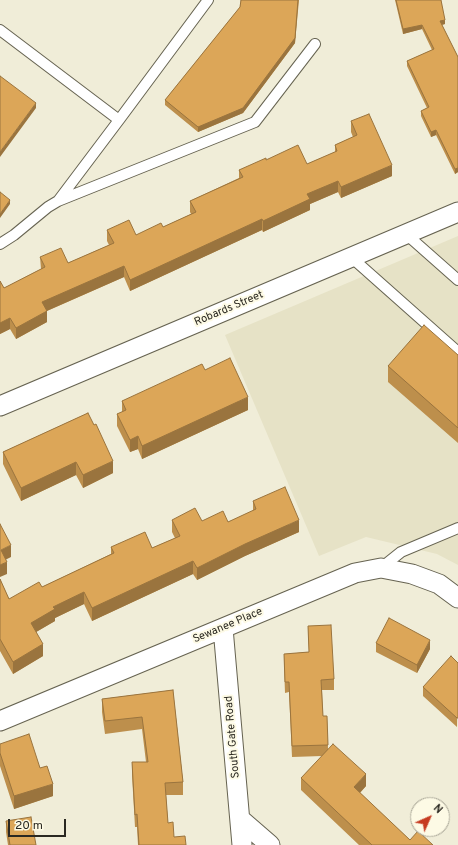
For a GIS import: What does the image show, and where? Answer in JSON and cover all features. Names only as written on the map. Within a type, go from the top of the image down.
[{"type":"street","name":"Robards Street","points":[[0,406],[458,212]]},
{"type":"street","name":"Sewanee Place","points":[[0,721],[355,574],[381,568],[419,576],[439,584],[458,598]]},
{"type":"street","name":"South Gate Road","points":[[223,628],[242,845]]},
{"type":"street","points":[[240,819],[270,845]]},
{"type":"lane","points":[[58,201],[208,0]]},
{"type":"lane","points":[[0,30],[119,120]]},
{"type":"lane","points":[[0,244],[58,201],[255,122],[316,44]]},
{"type":"lane","points":[[406,234],[458,280]]},
{"type":"lane","points":[[351,257],[458,352]]},
{"type":"lane","points":[[381,568],[401,552],[458,528]]},
{"type":"shaded area","points":[[458,236],[458,565],[437,554],[366,537],[319,556],[225,335]]},
{"type":"building","points":[[241,0],[298,0],[295,38],[243,108],[198,127],[165,100],[240,7]]},
{"type":"building","points":[[396,0],[441,0],[445,20],[440,21],[458,57],[458,168],[455,169],[436,130],[431,132],[421,111],[429,107],[407,61],[434,49],[422,25],[403,29]]},
{"type":"building","points":[[0,76],[36,103],[0,152]]},
{"type":"building","points":[[369,114],[392,165],[341,187],[338,181],[307,194],[310,199],[263,221],[262,219],[130,280],[124,266],[42,302],[47,311],[16,328],[10,318],[0,323],[0,281],[4,288],[45,267],[40,257],[61,248],[68,263],[114,243],[107,230],[129,220],[136,235],[161,223],[163,227],[196,212],[190,201],[243,177],[239,170],[266,158],[266,160],[298,145],[307,164],[337,151],[335,145],[357,135],[351,121]]},
{"type":"building","points":[[0,192],[10,200],[0,214]]},
{"type":"building","points":[[424,325],[458,355],[458,428],[388,366]]},
{"type":"building","points":[[230,358],[248,397],[142,446],[138,436],[130,440],[117,414],[126,410],[122,401],[202,364],[205,370]]},
{"type":"building","points":[[88,413],[94,425],[96,424],[113,461],[83,475],[76,462],[21,488],[3,452]]},
{"type":"building","points":[[285,487],[299,520],[245,544],[197,568],[193,561],[92,608],[84,592],[53,607],[55,609],[31,623],[43,644],[13,662],[0,639],[0,579],[9,599],[39,582],[42,587],[114,553],[111,547],[145,532],[152,548],[180,536],[172,520],[195,508],[202,521],[223,511],[228,522],[256,509],[253,501]]},
{"type":"building","points":[[0,524],[11,545],[1,550],[7,562],[0,565]]},
{"type":"building","points":[[389,618],[430,640],[417,665],[376,643]]},
{"type":"building","points":[[331,625],[334,679],[321,680],[323,716],[327,716],[328,745],[292,746],[289,682],[285,682],[284,654],[309,652],[308,626]]},
{"type":"building","points":[[451,656],[458,663],[458,718],[423,687]]},
{"type":"building","points":[[173,690],[183,782],[165,783],[168,823],[173,822],[174,837],[185,836],[186,845],[139,845],[137,814],[135,815],[132,762],[148,762],[142,717],[105,721],[102,699]]},
{"type":"building","points":[[29,734],[40,768],[47,766],[53,784],[14,796],[0,753],[0,744]]},
{"type":"building","points":[[333,744],[366,774],[354,787],[410,840],[413,837],[424,837],[433,845],[372,845],[301,778]]},
{"type":"building","points":[[31,817],[36,845],[10,845],[6,821]]}]
